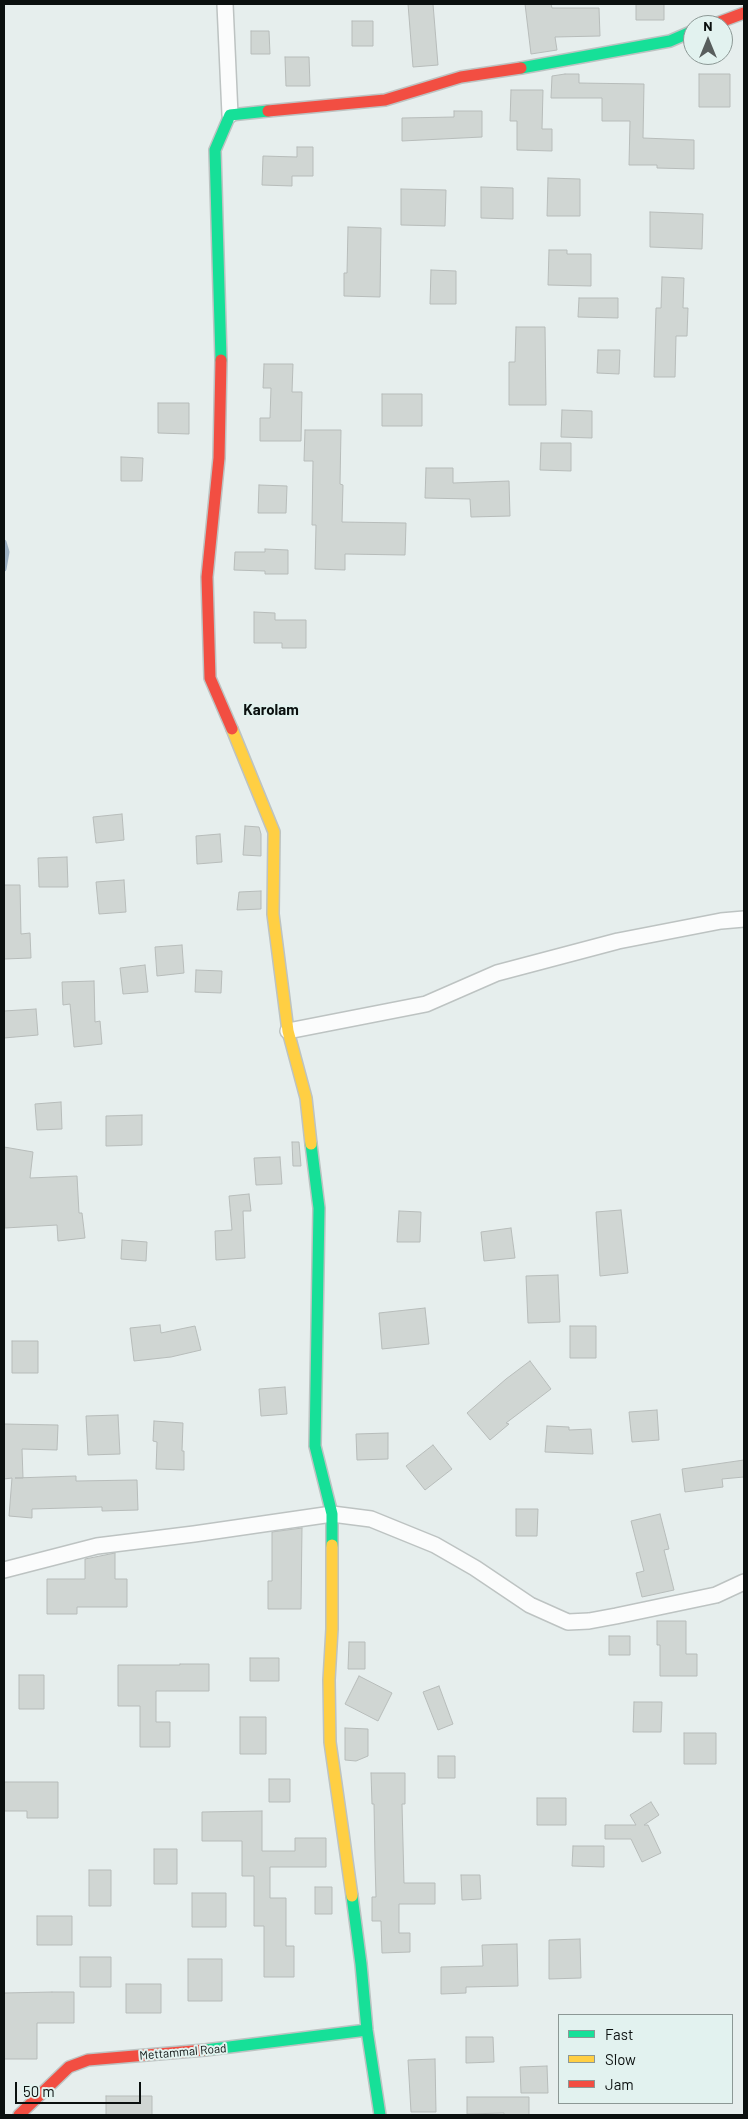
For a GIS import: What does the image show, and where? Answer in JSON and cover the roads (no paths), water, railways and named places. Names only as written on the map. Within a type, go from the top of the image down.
[{"type":"main road","points":[[380,2115],[367,2030],[361,1964],[330,1742],[329,1680],[332,1629],[332,1514],[315,1446],[319,1208],[306,1098],[288,1031],[273,914],[274,832],[248,763],[210,678],[207,577],[219,458],[221,379],[218,214],[214,150],[230,115],[385,100],[462,77],[555,63],[670,41],[683,36]]},
{"type":"main road","name":"Mettammal Road","points":[[19,2115],[70,2067],[88,2060],[221,2049],[367,2030]]},
{"type":"street","points":[[225,4],[230,115]]},
{"type":"street","points":[[288,1031],[426,1004],[497,973],[618,941],[721,921],[744,920]]},
{"type":"street","points":[[4,1570],[97,1546],[332,1514],[370,1519],[435,1545],[475,1568],[530,1606],[568,1622],[616,1616],[716,1594],[744,1582]]},
{"type":"waterway","points":[[4,542],[7,552],[4,569]]},
{"type":"district","name":"Karolam","points":[[271,710]]}]
